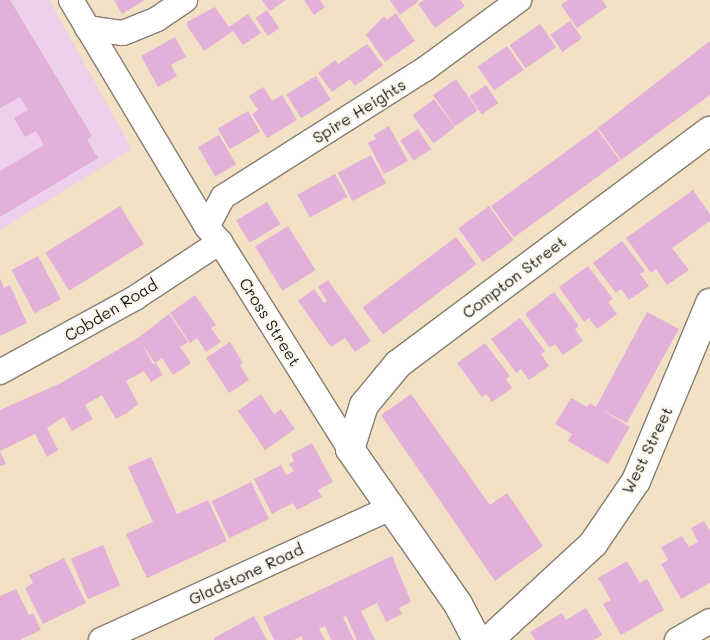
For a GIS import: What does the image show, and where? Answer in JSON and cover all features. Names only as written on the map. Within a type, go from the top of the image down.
[{"type":"street","name":"Cross Street","points":[[71,0],[213,235],[350,449],[458,604],[477,640]]},
{"type":"street","points":[[87,28],[123,33],[157,19],[186,0]]},
{"type":"street","name":"Spire Heights","points":[[213,235],[223,197],[425,69],[518,0]]},
{"type":"street","name":"Compton Street","points":[[350,449],[364,405],[398,364],[710,131]]},
{"type":"street","name":"Cobden Road","points":[[0,372],[135,298],[213,235]]},
{"type":"street","name":"West Street","points":[[489,640],[593,544],[636,481],[710,303]]},
{"type":"street","name":"Gladstone Road","points":[[101,640],[390,508]]},
{"type":"street","points":[[676,640],[710,621]]},
{"type":"shaded area","points":[[0,0],[49,0],[132,149],[0,230]]},
{"type":"building","points":[[0,0],[10,0],[92,136],[87,140],[98,158],[0,217],[0,171],[44,145],[36,131],[25,137],[14,118],[28,110],[20,97],[0,108]]},
{"type":"building","points":[[114,0],[145,0],[122,14]]},
{"type":"building","points":[[262,0],[286,0],[270,11]]},
{"type":"building","points":[[304,0],[320,0],[325,7],[314,15]]},
{"type":"building","points":[[390,0],[418,0],[419,1],[400,15]]},
{"type":"building","points":[[424,0],[460,0],[465,6],[435,28],[418,4]]},
{"type":"building","points":[[568,0],[602,0],[607,7],[577,28],[561,5]]},
{"type":"building","points":[[215,7],[229,27],[248,14],[261,33],[243,45],[233,31],[204,51],[187,26],[187,22]]},
{"type":"building","points":[[267,10],[279,28],[268,36],[255,18]]},
{"type":"building","points":[[396,13],[415,41],[385,62],[366,35],[384,16],[387,20]]},
{"type":"building","points":[[570,21],[582,38],[562,52],[550,35]]},
{"type":"building","points":[[540,24],[556,47],[526,68],[510,45]]},
{"type":"building","points":[[175,37],[186,57],[171,65],[177,76],[158,87],[141,56]]},
{"type":"building","points":[[710,41],[710,95],[621,160],[598,128]]},
{"type":"building","points":[[367,44],[383,65],[355,86],[350,79],[332,92],[318,73],[335,60],[338,64]]},
{"type":"building","points":[[507,46],[524,70],[494,90],[478,67]]},
{"type":"building","points":[[316,76],[331,100],[301,118],[286,95]]},
{"type":"building","points":[[456,79],[478,110],[455,126],[433,95]]},
{"type":"building","points":[[486,85],[498,103],[482,114],[469,96]]},
{"type":"building","points":[[263,87],[272,101],[282,95],[297,120],[267,138],[252,114],[258,110],[249,96]]},
{"type":"building","points":[[434,99],[455,127],[434,143],[412,115]]},
{"type":"building","points":[[248,111],[260,132],[230,149],[218,128]]},
{"type":"building","points":[[389,126],[408,161],[384,174],[368,143],[376,139],[374,135]]},
{"type":"building","points":[[418,129],[431,149],[413,161],[400,140]]},
{"type":"building","points":[[597,129],[620,161],[514,238],[491,206]]},
{"type":"building","points":[[219,135],[236,164],[215,176],[198,147]]},
{"type":"building","points":[[371,155],[386,183],[352,201],[337,173]]},
{"type":"building","points":[[335,174],[348,197],[310,218],[297,195]]},
{"type":"building","points":[[693,190],[710,214],[710,221],[672,248],[689,270],[667,285],[656,269],[651,273],[626,238]]},
{"type":"building","points":[[267,202],[280,224],[250,243],[236,221]]},
{"type":"building","points":[[120,206],[144,244],[69,291],[45,253]]},
{"type":"building","points":[[489,206],[514,240],[483,262],[458,228]]},
{"type":"building","points":[[288,226],[316,270],[282,291],[255,247]]},
{"type":"building","points":[[456,237],[476,264],[383,335],[363,307]]},
{"type":"building","points":[[622,241],[645,271],[640,274],[649,286],[629,300],[621,289],[616,293],[593,263]]},
{"type":"building","points":[[38,256],[61,299],[35,313],[12,270]]},
{"type":"building","points":[[588,266],[613,299],[608,302],[617,314],[597,329],[589,318],[584,322],[559,287]]},
{"type":"building","points":[[0,279],[4,288],[10,285],[27,323],[0,336]]},
{"type":"building","points":[[328,280],[371,341],[355,352],[345,338],[331,347],[298,301],[314,289],[324,303],[327,301],[318,287]]},
{"type":"building","points":[[554,292],[579,326],[575,329],[583,341],[563,355],[555,344],[550,348],[525,314]]},
{"type":"building","points":[[195,295],[216,325],[211,328],[221,342],[206,352],[197,338],[190,343],[170,313]]},
{"type":"building","points":[[647,312],[679,329],[627,423],[600,409],[630,427],[608,464],[568,441],[572,434],[555,424],[571,398],[587,407],[590,403],[596,407]]},
{"type":"building","points":[[169,314],[188,342],[180,347],[191,363],[173,375],[162,358],[155,363],[142,344],[153,364],[156,363],[163,375],[151,382],[144,371],[126,381],[138,404],[127,413],[116,419],[102,395],[85,405],[93,419],[72,431],[64,417],[47,428],[58,450],[47,457],[35,434],[0,451],[0,410],[61,383],[138,338]]},
{"type":"building","points":[[520,318],[545,351],[541,354],[549,366],[529,380],[521,369],[516,373],[491,339]]},
{"type":"building","points":[[230,342],[243,363],[240,365],[249,380],[229,393],[206,358]]},
{"type":"building","points":[[485,343],[510,376],[506,379],[512,388],[492,402],[486,394],[482,397],[457,363]]},
{"type":"building","points":[[261,394],[274,414],[281,409],[295,429],[265,450],[238,411]]},
{"type":"building","points":[[411,394],[490,505],[507,493],[543,546],[495,581],[381,415]]},
{"type":"building","points":[[312,443],[333,482],[318,490],[322,497],[297,510],[293,503],[272,514],[254,479],[281,465],[286,475],[294,471],[289,464],[294,461],[291,454]]},
{"type":"building","points":[[0,451],[6,464],[0,466]]},
{"type":"building","points":[[151,457],[177,514],[208,500],[227,541],[147,578],[126,534],[153,522],[128,467]]},
{"type":"building","points":[[251,482],[269,519],[229,538],[211,501]]},
{"type":"building","points":[[704,521],[710,531],[710,583],[681,599],[661,564],[668,560],[661,547],[682,536],[689,547],[698,542],[691,528]]},
{"type":"building","points":[[103,545],[120,586],[88,599],[71,559]]},
{"type":"building","points":[[392,556],[411,602],[399,608],[402,614],[386,622],[377,603],[361,611],[375,640],[357,640],[346,616],[343,617],[354,640],[331,640],[325,626],[319,629],[325,640],[303,640],[302,636],[294,640],[274,640],[263,617]]},
{"type":"building","points":[[64,558],[86,603],[43,624],[25,588],[33,583],[29,575]]},
{"type":"building","points":[[627,561],[640,583],[647,579],[664,610],[621,635],[603,604],[611,600],[598,578]]},
{"type":"building","points":[[16,589],[29,615],[33,613],[41,630],[20,640],[0,640],[0,596]]},
{"type":"building","points":[[586,608],[602,635],[594,640],[535,640],[530,632],[562,613],[566,620]]},
{"type":"building","points":[[254,616],[267,640],[215,640],[214,638]]}]
